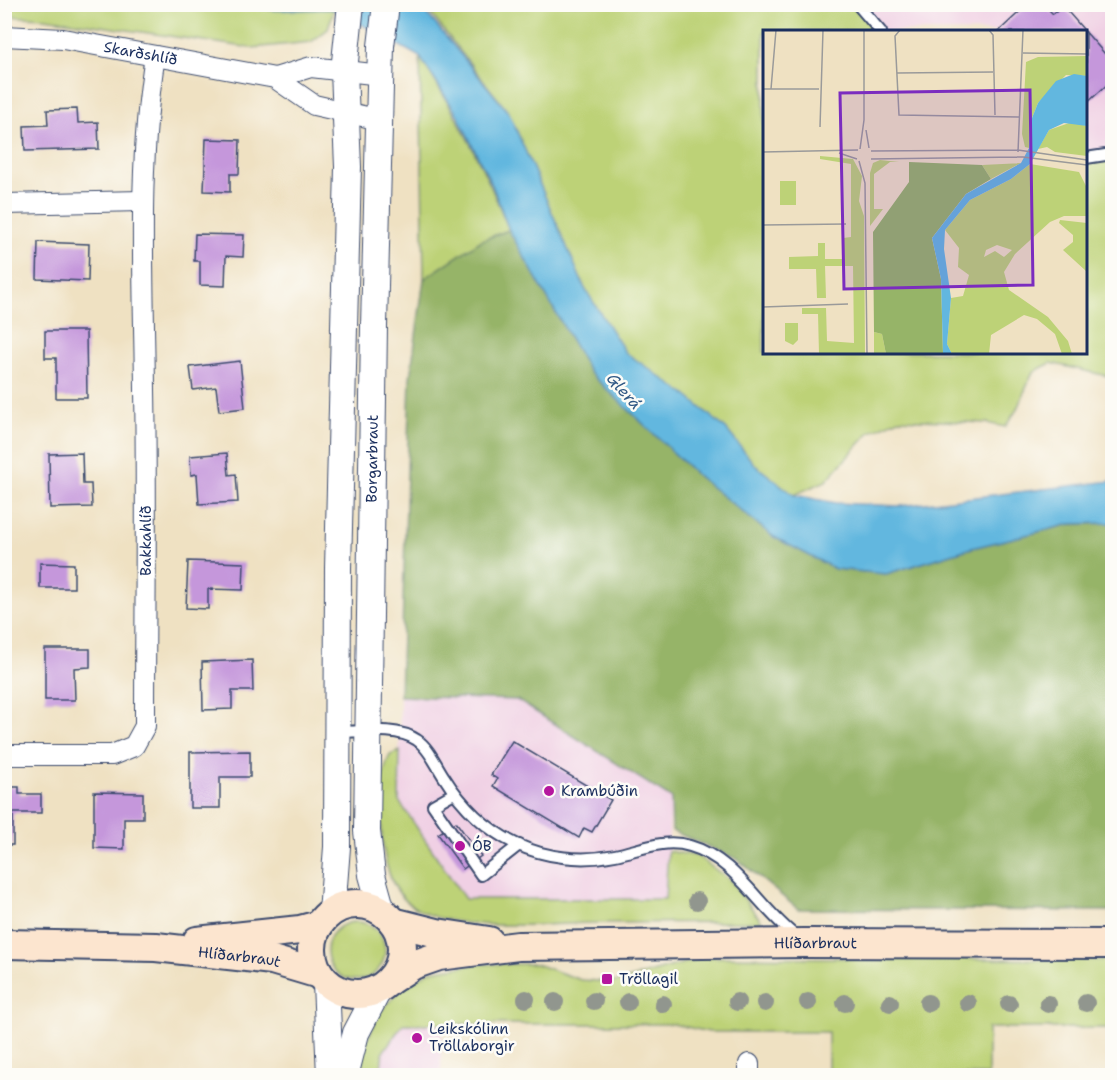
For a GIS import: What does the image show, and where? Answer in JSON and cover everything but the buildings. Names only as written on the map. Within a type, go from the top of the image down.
[{"type":"main road","points":[[357,904],[388,916],[403,945],[398,970],[385,985],[366,994],[338,991],[323,978],[312,950],[326,918],[357,904]]},
{"type":"main road","name":"Hlíðarbraut","points":[[388,916],[437,933],[518,946]]},
{"type":"main road","name":"Hlíðarbraut","points":[[156,947],[291,932],[326,918]]},
{"type":"main road","name":"Hlíðarbraut","points":[[385,985],[413,965],[439,956],[518,946],[805,943],[1113,944]]},
{"type":"main road","name":"Hlíðarbraut","points":[[4,944],[156,947],[272,960],[323,978]]},
{"type":"street","name":"Borgarbraut","points":[[386,4],[381,46],[367,839],[372,875],[388,916]]},
{"type":"street","name":"Borgarbraut","points":[[326,918],[337,847],[336,732],[348,167],[344,71],[350,17]]},
{"type":"street","name":"Skarðshlíð","points":[[4,36],[63,39],[275,78],[314,105],[380,120]]},
{"type":"street","name":"Bakkahlíð","points":[[4,755],[112,755],[134,746],[145,726],[146,432],[142,201],[146,112],[155,56]]},
{"type":"street","name":"Skarðshlíð","points":[[275,78],[311,67],[381,75]]},
{"type":"street","points":[[4,204],[142,201]]},
{"type":"street","points":[[323,978],[330,1076]]},
{"type":"street","points":[[345,1076],[356,1033],[385,985]]},
{"type":"lane","points":[[857,4],[879,30]]},
{"type":"lane","points":[[1087,158],[1113,154]]},
{"type":"lane","points":[[336,732],[396,733],[417,739],[429,752],[454,793],[483,823],[519,845],[566,858],[591,858],[654,844],[690,845],[708,854],[734,873],[780,924],[805,943]]},
{"type":"lane","points":[[454,793],[434,805],[481,875],[519,845]]},
{"type":"shaded area","points":[[852,5],[1112,5],[1112,154],[1087,160],[1087,30],[876,30]]},
{"type":"shaded area","points":[[400,696],[517,700],[671,798],[666,899],[465,899],[399,801]]},
{"type":"shaded area","name":"Leikskólinn Tröllaborgir","points":[[442,1023],[441,1075],[380,1076],[383,1052],[403,1024]]},
{"type":"green space","points":[[5,4],[222,4],[274,10],[334,9],[328,29],[311,42],[252,48],[45,18],[5,16]]},
{"type":"green space","points":[[423,4],[852,5],[876,30],[763,30],[763,354],[1087,354],[1087,160],[1112,154],[1112,377],[1051,363],[1033,372],[1016,411],[1005,427],[987,423],[899,419],[870,432],[826,481],[794,495],[755,465],[726,429],[686,395],[625,352],[585,289],[509,113]]},
{"type":"green space","points":[[420,57],[469,141],[509,230],[482,240],[424,279]]},
{"type":"green space","points":[[509,230],[590,373],[699,477],[774,537],[835,569],[886,574],[968,549],[1071,524],[1112,523],[1112,911],[798,909],[737,859],[672,831],[671,798],[517,700],[400,696],[410,378],[424,279],[482,240]]},
{"type":"green space","points":[[400,751],[399,801],[465,899],[665,899],[668,851],[697,856],[731,881],[762,922],[475,924],[452,921],[414,907],[399,893],[390,875],[384,855],[382,835],[380,795],[383,775],[390,755]]},
{"type":"green space","points":[[350,922],[362,922],[377,930],[385,945],[385,957],[377,972],[362,980],[350,980],[335,972],[327,957],[327,945],[335,930]]},
{"type":"green space","points":[[705,957],[1112,960],[1112,1028],[988,1028],[988,1075],[828,1075],[828,1032],[709,1032],[673,1024],[403,1024],[383,1052],[380,1075],[361,1076],[364,1047],[380,1012],[403,987],[430,971],[478,964],[536,964],[581,980],[617,982]]},
{"type":"water","name":"Glerá","points":[[419,4],[509,113],[585,289],[625,352],[686,395],[726,429],[755,465],[794,495],[836,503],[900,506],[1112,481],[1112,523],[1071,524],[968,549],[886,574],[835,569],[774,537],[699,477],[590,373],[509,230],[492,185],[457,114],[420,57],[334,9],[274,10],[222,5]]},
{"type":"place","name":"Krambúðin","points":[[549,791]]},
{"type":"place","name":"ÓB","points":[[460,846]]},
{"type":"place","name":"Tröllagil","points":[[607,979]]},
{"type":"place","name":"Leikskólinn Tröllaborgir","points":[[417,1038]]}]
